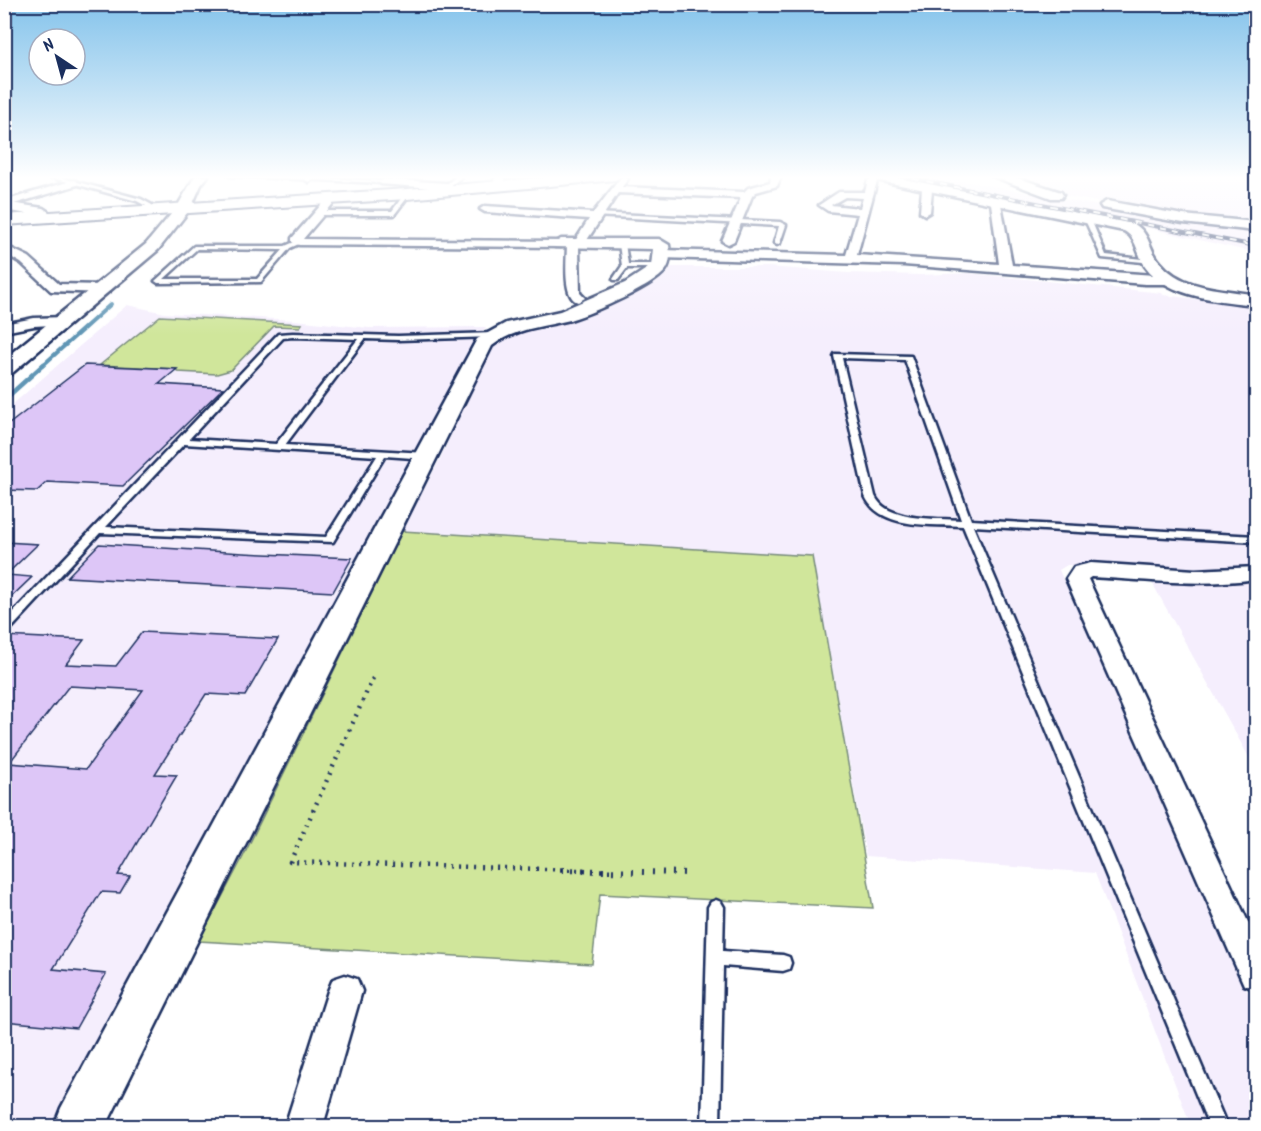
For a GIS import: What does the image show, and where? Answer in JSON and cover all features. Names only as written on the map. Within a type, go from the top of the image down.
[{"type":"street","points":[[4,370],[103,290],[152,247],[167,229]]},
{"type":"street","points":[[306,229],[296,240],[299,242],[571,244],[624,255],[665,251],[851,255],[1145,280],[1169,280],[1204,290],[1257,300]]},
{"type":"street","points":[[484,244],[499,229]]},
{"type":"street","points":[[529,244],[542,229]]},
{"type":"street","points":[[578,298],[574,293],[571,244],[584,229]]},
{"type":"street","points":[[727,241],[732,229]]},
{"type":"street","points":[[851,255],[858,229]]},
{"type":"street","points":[[1000,229],[1006,267]]},
{"type":"street","points":[[1130,229],[1135,230],[1151,262],[1169,280]]},
{"type":"street","points":[[772,242],[851,255]]},
{"type":"street","points":[[4,248],[25,260],[59,290],[103,290]]},
{"type":"street","points":[[79,1126],[484,343],[494,335],[518,325],[571,313],[646,279],[665,251]]},
{"type":"street","points":[[4,328],[34,322],[65,321]]},
{"type":"street","points":[[1253,957],[1077,579],[1081,572],[1091,570],[1181,576],[1239,576],[1257,573]]},
{"type":"street","points":[[304,1126],[345,991]]},
{"type":"lane","points":[[772,242],[781,229]]},
{"type":"lane","points":[[1092,229],[1104,257],[1151,262]]},
{"type":"lane","points":[[287,248],[195,247],[158,281],[258,280],[264,277],[287,248],[299,242]]},
{"type":"lane","points":[[616,279],[624,255]]},
{"type":"lane","points":[[4,629],[281,336],[362,338],[494,335]]},
{"type":"lane","points":[[280,445],[362,338]]},
{"type":"lane","points":[[1218,1126],[967,523],[908,358],[838,356],[870,496],[874,504],[896,517],[967,523],[1257,539]]},
{"type":"lane","points":[[182,441],[280,445],[426,456]]},
{"type":"lane","points":[[98,530],[329,540],[382,454]]},
{"type":"lane","points":[[711,1126],[716,907]]},
{"type":"lane","points":[[715,958],[783,963]]},
{"type":"path","points":[[373,678],[290,862],[688,873]]},
{"type":"shaded area","points":[[1151,229],[1256,230],[1256,253]]},
{"type":"shaded area","points":[[666,267],[768,267],[848,273],[921,275],[968,273],[1162,293],[1163,295],[1256,306],[1256,566],[1226,571],[1067,565],[1059,570],[1256,1011],[1256,1126],[1191,1126],[1095,873],[866,856],[812,556],[402,531],[440,459],[489,352],[500,340]]},
{"type":"shaded area","points":[[127,305],[165,313],[294,320],[369,328],[486,327],[475,340],[52,1126],[5,1126],[5,411]]},
{"type":"shaded area","points":[[1150,579],[1245,582],[1256,580],[1256,770]]},
{"type":"green space","points":[[160,316],[302,324],[300,327],[274,326],[231,370],[217,374],[178,372],[176,369],[100,365]]},
{"type":"green space","points":[[402,531],[812,556],[873,908],[600,894],[592,964],[199,941],[242,859]]},
{"type":"building","points":[[85,365],[177,369],[159,384],[223,388],[123,486],[47,482],[37,491],[4,490],[4,428]]},
{"type":"building","points":[[4,542],[38,544],[6,575],[32,577],[4,604]]},
{"type":"building","points":[[99,544],[352,558],[333,592],[67,577]]},
{"type":"building","points":[[142,632],[278,639],[245,696],[206,694],[155,774],[177,775],[118,875],[130,876],[120,893],[101,892],[53,969],[106,974],[76,1028],[4,1021],[4,636],[84,640],[66,664],[116,666]],"holes":[[[69,686],[143,690],[86,769],[9,763]]]},
{"type":"waterway","points":[[42,366],[111,304]]},
{"type":"waterway","points":[[4,400],[44,364]]},
{"type":"railway","points":[[1168,229],[1256,246]]}]
